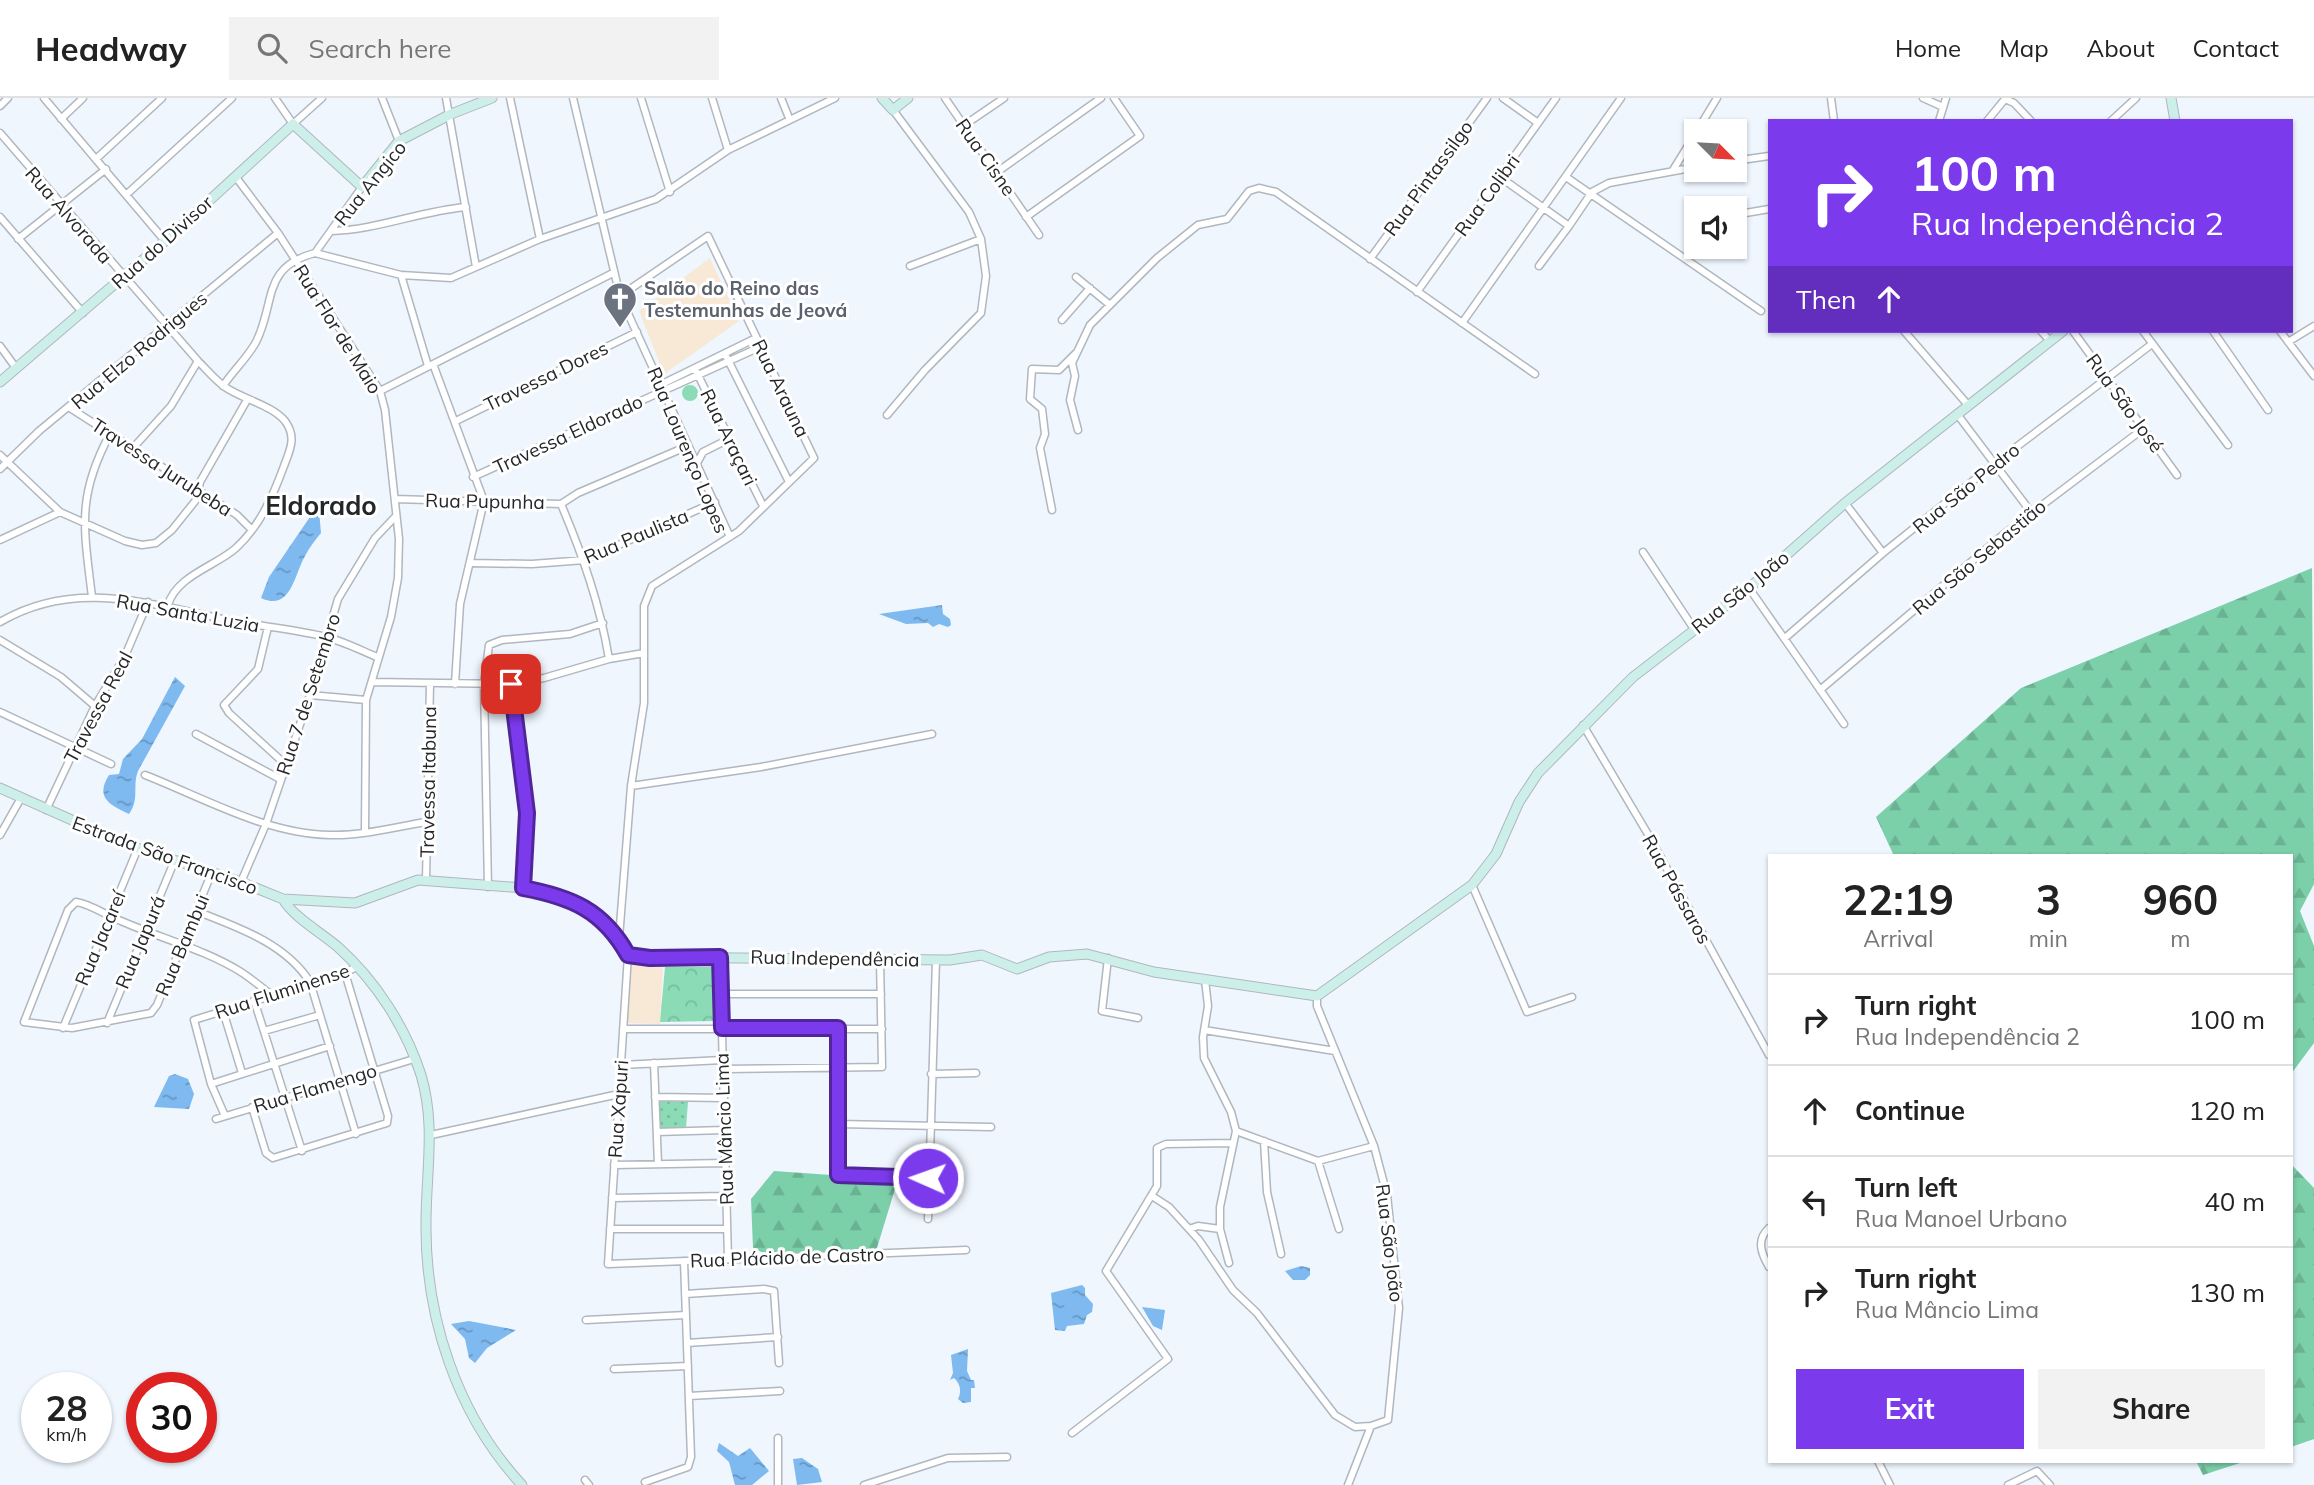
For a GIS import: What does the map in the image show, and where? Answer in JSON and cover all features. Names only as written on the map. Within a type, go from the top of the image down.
[{"type":"street","points":[[0,106],[8,98]]},
{"type":"street","points":[[44,98],[165,241]]},
{"type":"street","points":[[61,118],[83,98]]},
{"type":"street","points":[[96,159],[162,98]]},
{"type":"street","points":[[127,194],[232,98]]},
{"type":"street","points":[[275,98],[293,124],[362,187]]},
{"type":"street","name":"Rua do Divisor","points":[[0,382],[165,241],[322,98]]},
{"type":"street","points":[[382,98],[399,141]]},
{"type":"street","points":[[446,98],[451,114],[476,267]]},
{"type":"street","name":"Rua Angico","points":[[315,253],[399,141],[451,114],[492,98]]},
{"type":"street","points":[[510,98],[540,239]]},
{"type":"street","name":"Rua Lourenço Lopes","points":[[573,98],[620,296],[730,537],[652,586],[644,606],[644,702],[631,786],[619,938]]},
{"type":"street","points":[[641,98],[670,192]]},
{"type":"street","points":[[712,98],[728,150]]},
{"type":"street","points":[[781,98],[789,118]]},
{"type":"street","points":[[223,386],[255,345],[275,279],[294,258],[315,253],[401,275],[450,278],[540,239],[602,219],[670,192],[728,150],[789,118],[835,98]]},
{"type":"street","points":[[882,98],[960,197],[981,239],[986,276],[981,313],[887,415]]},
{"type":"street","points":[[893,110],[908,98]]},
{"type":"street","name":"Rua Cisne","points":[[945,98],[1039,235]]},
{"type":"street","points":[[963,126],[1004,98]]},
{"type":"street","points":[[997,172],[1101,98]]},
{"type":"street","points":[[1026,217],[1140,136],[1114,98]]},
{"type":"street","name":"Rua Pintassilgo","points":[[1370,259],[1487,98]]},
{"type":"street","points":[[1503,98],[1538,123]]},
{"type":"street","name":"Rua Colibri","points":[[1417,292],[1556,98]]},
{"type":"street","points":[[1462,323],[1622,98]]},
{"type":"street","points":[[1704,119],[1717,98]]},
{"type":"street","points":[[1831,98],[1834,119]]},
{"type":"street","points":[[1923,98],[1943,107]]},
{"type":"street","points":[[1940,119],[1946,98]]},
{"type":"street","points":[[2113,119],[2136,98]]},
{"type":"street","points":[[2171,98],[2175,119]]},
{"type":"street","points":[[1989,119],[2005,99],[2014,103],[2029,119]]},
{"type":"street","name":"Rua Alvorada","points":[[0,133],[166,328],[223,386],[279,415],[292,435],[292,445],[279,481],[266,510],[252,530],[235,548],[187,580],[169,606]]},
{"type":"street","points":[[1673,170],[1684,152]]},
{"type":"street","points":[[1747,159],[1768,156]]},
{"type":"street","points":[[18,239],[106,169]]},
{"type":"street","points":[[1539,266],[1591,192],[1609,183],[1684,169]]},
{"type":"street","name":"Rua Flor de Maio","points":[[235,176],[278,233],[380,391],[385,410],[399,539],[398,578],[391,617],[366,700],[365,832]]},
{"type":"street","points":[[1500,177],[1569,226]]},
{"type":"street","points":[[1566,177],[1761,311]]},
{"type":"street","points":[[1052,510],[1040,449],[1045,434],[1042,409],[1030,400],[1032,369],[1059,370],[1076,353],[1090,325],[1147,266],[1201,223],[1227,219],[1254,188],[1276,192],[1535,374]]},
{"type":"street","points":[[331,231],[379,225],[417,214],[466,207]]},
{"type":"street","points":[[1747,213],[1768,209]]},
{"type":"street","points":[[0,217],[83,313]]},
{"type":"street","name":"Rua Elzo Rodrigues","points":[[0,469],[278,233]]},
{"type":"street","name":"Rua Arauna","points":[[620,296],[708,236],[813,452],[814,458],[810,464],[789,482]]},
{"type":"street","points":[[910,266],[981,239]]},
{"type":"street","points":[[380,391],[613,273]]},
{"type":"street","points":[[401,275],[431,365],[456,421],[473,477],[484,501],[460,604],[455,684]]},
{"type":"street","points":[[1076,277],[1110,305]]},
{"type":"street","points":[[1062,320],[1090,288]]},
{"type":"street","points":[[2288,342],[2314,326]]},
{"type":"street","name":"Travessa Dores","points":[[456,421],[637,332]]},
{"type":"street","points":[[1906,333],[1968,405]]},
{"type":"street","points":[[2044,333],[2050,341]]},
{"type":"street","name":"Rua São João","points":[[1348,1485],[1371,1426],[1384,1424],[1391,1412],[1399,1308],[1387,1195],[1374,1146],[1317,1006],[1317,996],[1472,885],[1496,854],[1519,802],[1538,773],[1633,677],[1749,588],[1845,503],[2060,333]]},
{"type":"street","name":"Rua São José","points":[[2074,333],[2177,475]]},
{"type":"street","points":[[2144,333],[2228,445]]},
{"type":"street","points":[[2214,333],[2268,410]]},
{"type":"street","points":[[2281,333],[2314,376]]},
{"type":"street","points":[[662,388],[699,376],[756,338]]},
{"type":"street","name":"Rua São Pedro","points":[[1784,638],[1883,553],[1994,464],[2152,344]]},
{"type":"street","points":[[0,346],[16,368]]},
{"type":"street","points":[[662,388],[695,369],[760,347]]},
{"type":"street","points":[[1076,353],[1070,400],[1078,430]]},
{"type":"street","points":[[727,358],[789,482],[730,537]]},
{"type":"street","points":[[132,449],[171,406],[198,361]]},
{"type":"street","name":"Rua Araçari","points":[[695,369],[763,506]]},
{"type":"street","name":"Travessa Eldorado","points":[[473,477],[662,388]]},
{"type":"street","points":[[0,455],[60,512],[125,541],[142,545],[156,543],[172,530],[196,500],[197,489],[247,400]]},
{"type":"street","name":"Travessa Jurubeba","points":[[70,408],[237,515],[252,530]]},
{"type":"street","points":[[1957,414],[2031,512]]},
{"type":"street","name":"Rua São Sebastião","points":[[1820,691],[2031,512],[2143,429]]},
{"type":"street","points":[[92,597],[83,523],[89,480],[110,435]]},
{"type":"street","points":[[697,463],[703,452],[729,439]]},
{"type":"street","name":"Rua Pupunha","points":[[395,499],[561,503],[688,446]]},
{"type":"street","name":"Rua Paulista","points":[[471,563],[532,564],[585,560],[715,502]]},
{"type":"street","points":[[561,503],[585,560],[603,622],[609,659]]},
{"type":"street","points":[[1845,503],[1883,553]]},
{"type":"street","points":[[0,540],[60,512]]},
{"type":"street","name":"Rua 7 de Setembro","points":[[241,882],[266,824],[310,695],[338,599],[355,568],[395,517]]},
{"type":"street","points":[[1643,552],[1694,629]]},
{"type":"street","points":[[1749,588],[1843,724]]},
{"type":"street","name":"Rua Santa Luzia","points":[[0,622],[40,602],[92,597],[148,602],[325,637],[377,657]]},
{"type":"street","name":"Travessa Real","points":[[46,810],[94,706],[125,656],[148,602]]},
{"type":"street","points":[[488,887],[484,684],[489,645],[495,641],[570,634],[603,622]]},
{"type":"street","points":[[268,627],[262,662],[225,705],[229,713],[285,764]]},
{"type":"street","points":[[0,640],[61,677],[94,706]]},
{"type":"street","points":[[372,682],[511,684],[544,678],[609,659],[644,653]]},
{"type":"street","name":"Travessa Itabuna","points":[[426,880],[430,684]]},
{"type":"street","points":[[511,684],[527,813],[523,888]]},
{"type":"street","points":[[310,695],[366,700]]},
{"type":"street","points":[[0,712],[111,764]]},
{"type":"street","name":"Rua Pássaros","points":[[1583,725],[1649,836],[1768,1053]]},
{"type":"street","points":[[196,734],[280,779]]},
{"type":"street","points":[[631,786],[761,767],[932,734]]},
{"type":"street","points":[[145,775],[266,824],[306,834],[365,832],[426,822]]},
{"type":"street","name":"Estrada São Francisco","points":[[0,789],[138,848],[241,882],[283,900],[294,898],[355,903],[400,884],[426,880],[523,888],[578,902],[619,938]]},
{"type":"street","points":[[0,835],[21,798]]},
{"type":"street","name":"Rua Jacareí","points":[[63,1028],[107,916],[138,848]]},
{"type":"street","name":"Rua Japurá","points":[[107,1023],[174,862]]},
{"type":"street","name":"Rua Bambui","points":[[107,916],[81,903],[72,904],[24,1021],[63,1028],[145,1016],[153,1011],[212,872]]},
{"type":"street","points":[[1472,885],[1527,1012],[1572,997]]},
{"type":"street","points":[[283,900],[288,909],[308,921],[358,966],[385,1002],[414,1059],[428,1104],[431,1135],[425,1226],[433,1298],[443,1344],[484,1440],[522,1485]]},
{"type":"street","points":[[196,911],[267,943],[293,961],[310,982],[356,1134]]},
{"type":"street","points":[[107,916],[240,971],[272,995]]},
{"type":"street","points":[[619,938],[628,955]]},
{"type":"street","name":"Rua Independência","points":[[628,955],[650,958],[936,960],[966,960],[982,956],[1017,969],[1029,963],[1080,953],[1108,958]]},
{"type":"street","name":"Rua Xapuri","points":[[608,1264],[628,955]]},
{"type":"street","name":"Rua Mâncio Lima","points":[[720,957],[728,1259]]},
{"type":"street","points":[[723,1069],[882,1067],[880,958]]},
{"type":"street","points":[[1138,1018],[1102,1011],[1108,958],[1138,969],[1317,996]]},
{"type":"street","points":[[928,1219],[936,960]]},
{"type":"street","name":"Rua Fluminense","points":[[211,1084],[192,1023],[254,1000],[345,973],[358,966]]},
{"type":"street","points":[[252,1107],[267,1156],[273,1158],[385,1125],[388,1116],[372,1071],[345,973]]},
{"type":"street","points":[[1205,980],[1208,1006],[1203,1030],[1204,1058],[1231,1111],[1236,1132],[1220,1207],[1220,1229],[1229,1264]]},
{"type":"street","points":[[721,994],[881,993]]},
{"type":"street","points":[[254,1000],[302,1151]]},
{"type":"street","points":[[223,1011],[242,1073]]},
{"type":"street","points":[[264,1031],[320,1015]]},
{"type":"street","points":[[838,1028],[838,1175],[928,1178]]},
{"type":"street","points":[[623,1029],[882,1029]]},
{"type":"street","points":[[1203,1030],[1335,1051]]},
{"type":"street","points":[[225,1116],[211,1084],[330,1046]]},
{"type":"street","name":"Rua Flamengo","points":[[216,1119],[340,1079],[414,1059]]},
{"type":"street","points":[[621,1065],[723,1060]]},
{"type":"street","points":[[654,1063],[658,1164]]},
{"type":"street","points":[[931,1074],[975,1073]]},
{"type":"street","points":[[431,1135],[619,1094]]},
{"type":"street","points":[[655,1097],[724,1098]]},
{"type":"street","points":[[838,1124],[991,1126]]},
{"type":"street","points":[[657,1132],[724,1130]]},
{"type":"street","points":[[1236,1132],[1318,1161],[1374,1146]]},
{"type":"street","points":[[1264,1141],[1267,1192],[1281,1254]]},
{"type":"street","points":[[1072,1433],[1168,1359],[1107,1271],[1159,1180],[1159,1146],[1232,1143]]},
{"type":"street","points":[[1318,1161],[1339,1229]]},
{"type":"street","points":[[614,1165],[725,1163]]},
{"type":"street","points":[[612,1198],[726,1196]]},
{"type":"street","points":[[1152,1196],[1169,1207],[1189,1229],[1233,1290],[1257,1313],[1335,1415],[1354,1427],[1371,1426]]},
{"type":"street","points":[[1189,1229],[1198,1226],[1220,1229]]},
{"type":"street","points":[[610,1228],[727,1229]]},
{"type":"street","points":[[1768,1229],[1762,1235],[1760,1243],[1768,1264]]},
{"type":"street","name":"Rua Plácido de Castro","points":[[608,1264],[966,1250]]},
{"type":"street","points":[[645,1482],[682,1470],[690,1462],[684,1261]]},
{"type":"street","points":[[685,1294],[770,1289],[776,1297],[779,1363]]},
{"type":"street","points":[[586,1320],[686,1315]]},
{"type":"street","points":[[687,1343],[778,1337]]},
{"type":"street","points":[[614,1370],[688,1366]]},
{"type":"street","points":[[689,1395],[779,1391]]},
{"type":"street","points":[[778,1438],[778,1485]]},
{"type":"street","points":[[864,1485],[948,1458],[1007,1457]]},
{"type":"street","points":[[1879,1463],[1890,1485]]},
{"type":"street","points":[[2008,1485],[2037,1471],[2044,1475],[2050,1485]]},
{"type":"shaded area","points":[[710,258],[739,321],[664,374],[639,311]]},
{"type":"shaded area","points":[[629,962],[663,966],[660,1024],[626,1023]]},
{"type":"green space","points":[[687,385],[693,385],[698,393],[696,399],[687,401],[682,396],[682,390]]},
{"type":"green space","points":[[2312,568],[2314,884],[2300,911],[2314,946],[2314,1043],[2293,1071],[2293,854],[1893,854],[1876,817],[2021,688]]},
{"type":"green space","points":[[665,967],[713,967],[713,1021],[660,1022]]},
{"type":"green space","points":[[659,1101],[688,1102],[686,1128],[658,1130]]},
{"type":"green space","points":[[2293,1166],[2314,1188],[2314,1439],[2293,1446]]},
{"type":"green space","points":[[774,1171],[888,1179],[895,1189],[876,1251],[772,1257],[753,1248],[751,1199]]},
{"type":"green space","points":[[2197,1463],[2240,1463],[2203,1475]]},
{"type":"water","points":[[314,511],[319,511],[321,533],[307,553],[290,589],[279,600],[261,598],[269,577]]},
{"type":"water","points":[[942,605],[943,614],[950,619],[951,625],[948,627],[939,624],[933,627],[928,623],[906,624],[879,614]]},
{"type":"water","points":[[175,677],[185,686],[138,771],[134,803],[129,814],[106,799],[103,789],[105,783],[109,775],[119,774],[123,759],[142,739]]},
{"type":"water","points":[[175,1074],[188,1079],[194,1094],[189,1109],[154,1107],[169,1076]]},
{"type":"water","points":[[1301,1266],[1310,1268],[1310,1275],[1305,1280],[1293,1280],[1285,1271]]},
{"type":"water","points":[[1082,1285],[1085,1295],[1093,1304],[1092,1312],[1087,1315],[1084,1324],[1067,1326],[1065,1331],[1055,1330],[1051,1293]]},
{"type":"water","points":[[1142,1307],[1165,1310],[1162,1330],[1153,1326]]},
{"type":"water","points":[[469,1321],[516,1330],[487,1348],[475,1363],[469,1358],[465,1339],[451,1324]]},
{"type":"water","points":[[968,1349],[967,1371],[971,1380],[974,1380],[975,1388],[971,1388],[971,1402],[963,1403],[958,1399],[958,1382],[954,1378],[950,1380],[953,1373],[951,1355]]},
{"type":"water","points":[[719,1443],[738,1456],[750,1448],[769,1471],[752,1485],[735,1485],[729,1462],[717,1451]]},
{"type":"water","points":[[802,1458],[818,1469],[822,1482],[797,1485],[793,1459]]},
{"type":"place","name":"Salão do Reino das Testemunhas de Jeová","points":[[620,329]]},
{"type":"district","name":"Eldorado","points":[[321,506]]},
{"type":"route","points":[[511,684],[516,743],[527,813],[523,888],[578,902],[592,911],[619,938],[628,955],[650,958],[720,957],[722,1028],[838,1028],[838,1175],[928,1178]]}]
